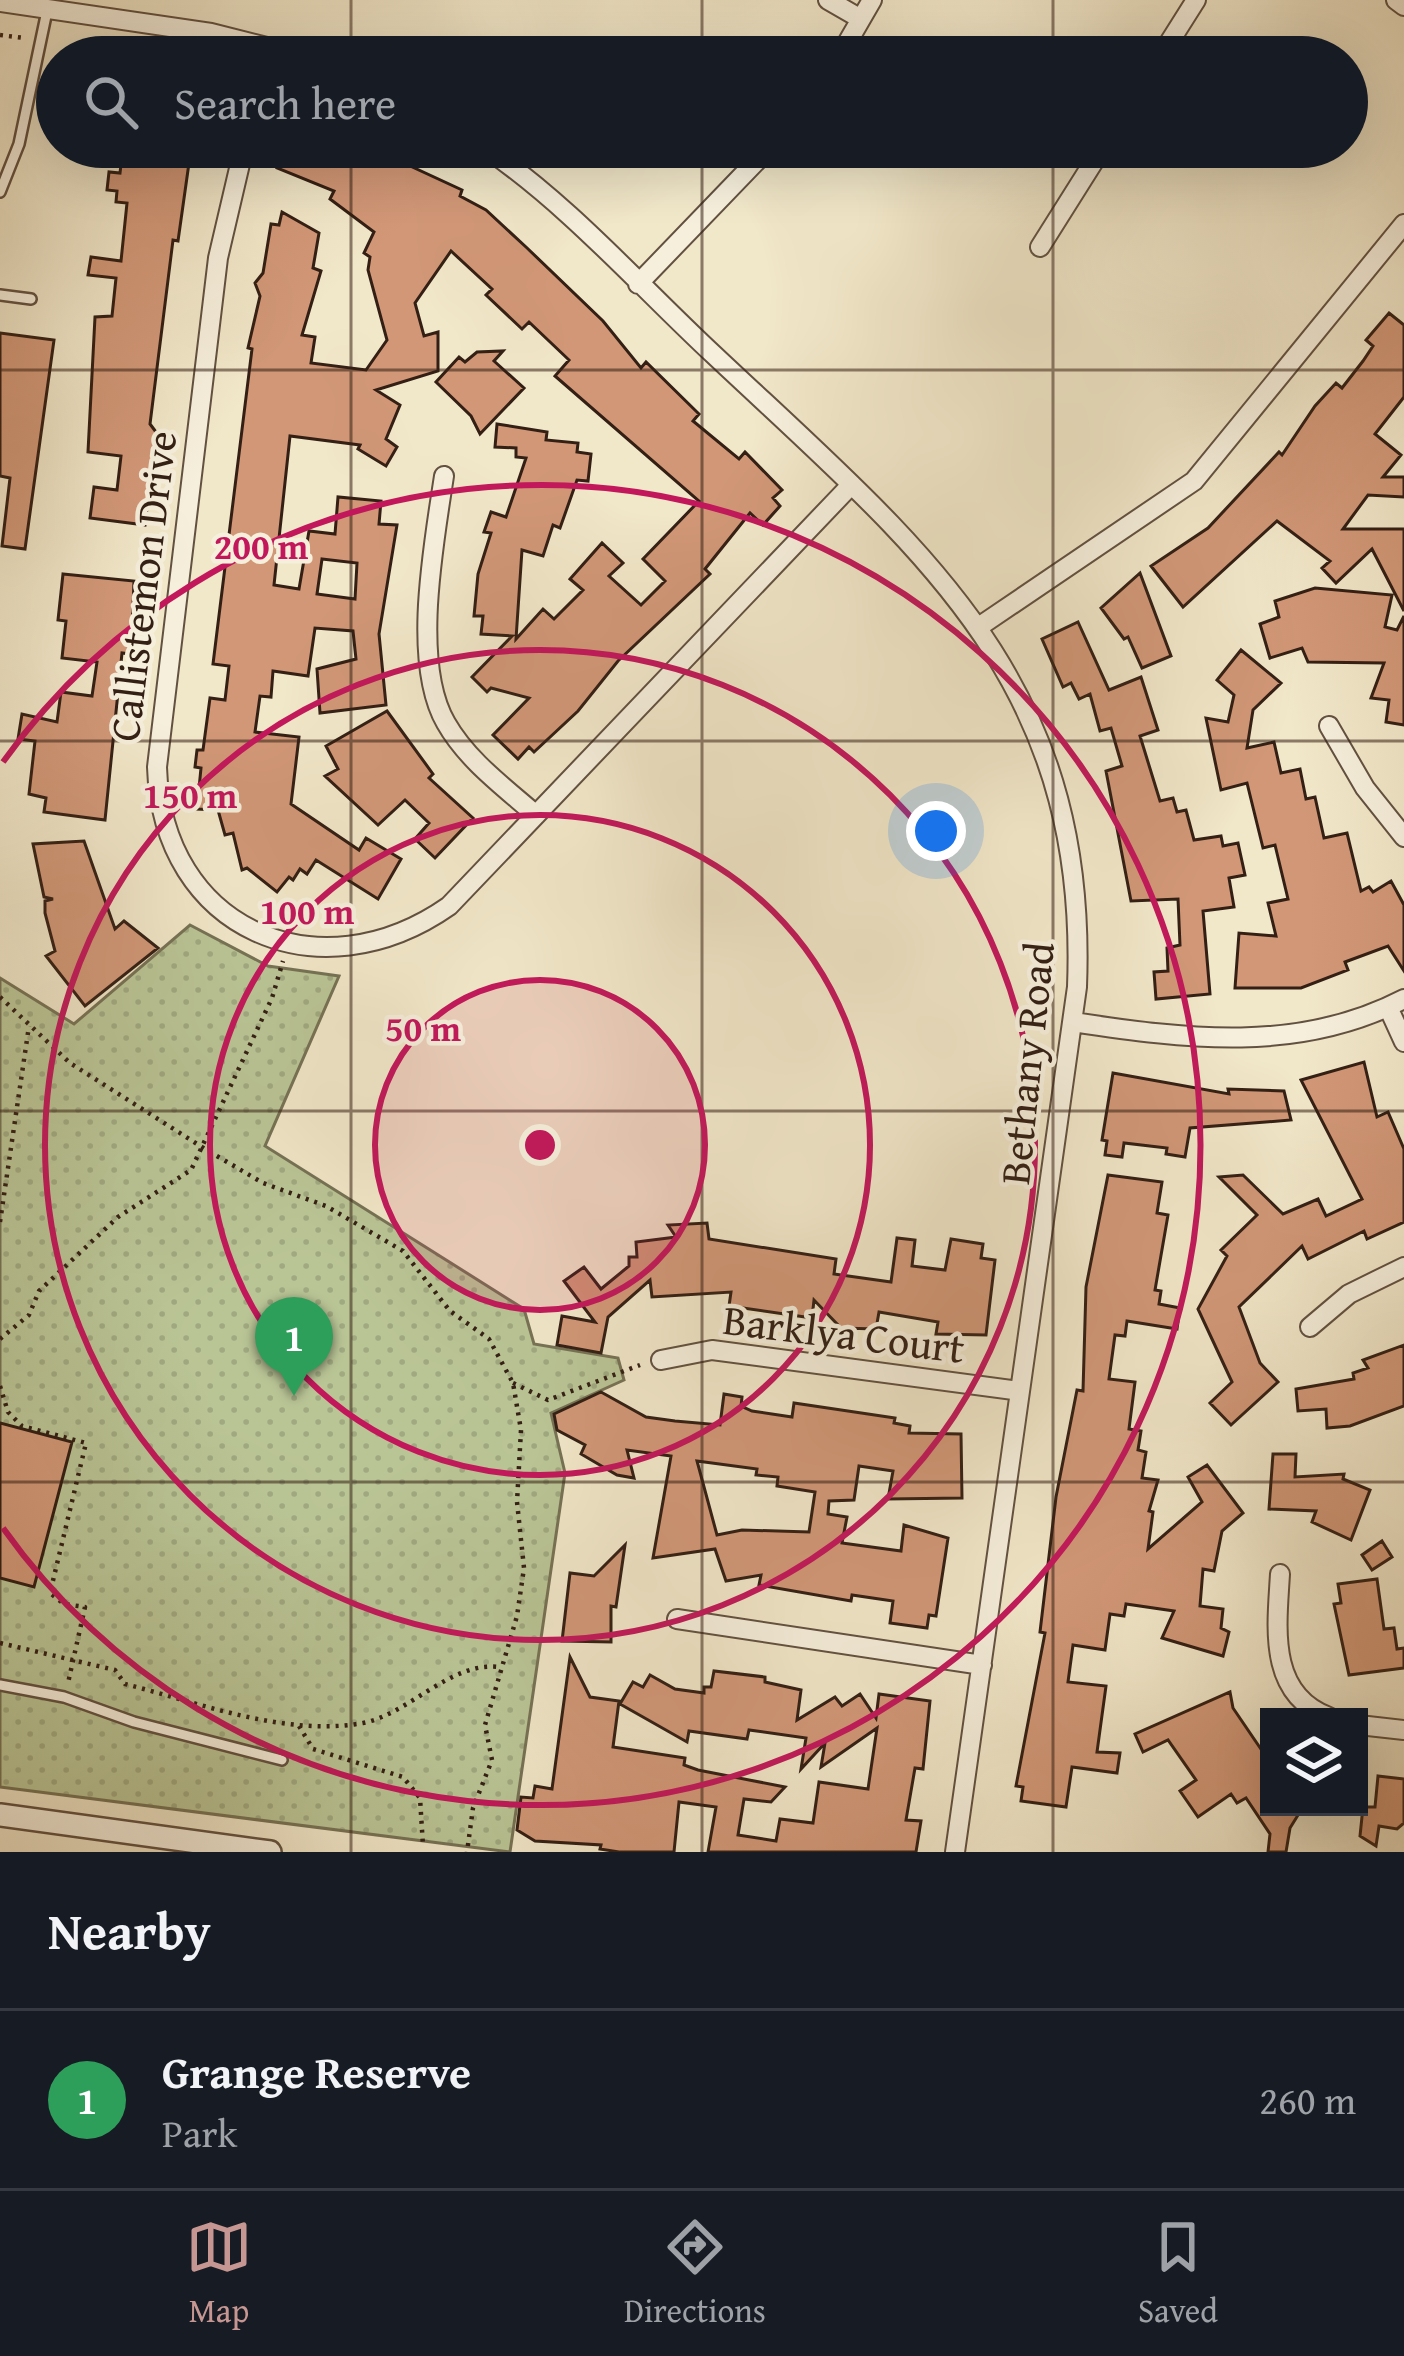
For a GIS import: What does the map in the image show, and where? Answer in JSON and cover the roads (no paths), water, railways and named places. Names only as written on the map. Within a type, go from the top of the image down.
[{"type":"street","points":[[828,0],[861,19]]},
{"type":"street","points":[[851,36],[872,0]]},
{"type":"street","points":[[1173,36],[1196,0]]},
{"type":"street","points":[[1396,0],[1404,6]]},
{"type":"street","points":[[0,2],[184,36]]},
{"type":"street","name":"Callistemon Drive","points":[[239,168],[218,258],[158,792],[172,846],[202,892],[253,930],[288,944],[355,948],[405,934],[449,906],[850,485]]},
{"type":"street","name":"Bethany Road","points":[[511,168],[932,563],[980,626],[1029,711],[1063,807],[1077,901],[1073,1022],[955,1852]]},
{"type":"street","points":[[638,284],[750,168]]},
{"type":"street","points":[[1040,247],[1090,168]]},
{"type":"street","points":[[980,626],[1194,482],[1404,224]]},
{"type":"street","points":[[444,476],[429,649],[435,698],[460,744],[536,815]]},
{"type":"street","points":[[1329,726],[1365,788],[1404,836]]},
{"type":"street","points":[[1073,1022],[1185,1038],[1243,1040],[1307,1032],[1396,1003],[1404,1042]]},
{"type":"street","points":[[1310,1327],[1349,1294],[1404,1267]]},
{"type":"street","name":"Barklya Court","points":[[661,1360],[712,1350],[1020,1391]]},
{"type":"street","points":[[1280,1574],[1279,1664],[1304,1700],[1316,1708]]},
{"type":"street","points":[[676,1619],[982,1665]]},
{"type":"street","points":[[1368,1726],[1404,1730]]},
{"type":"street","points":[[0,1815],[270,1852]]},
{"type":"lane","points":[[43,36],[47,11]]},
{"type":"lane","points":[[0,192],[19,144],[36,67]]},
{"type":"lane","points":[[0,295],[31,299]]},
{"type":"lane","points":[[0,1685],[64,1697],[134,1722],[282,1760]]},
{"type":"place","name":"Grange Reserve","points":[[294,1396]]}]
